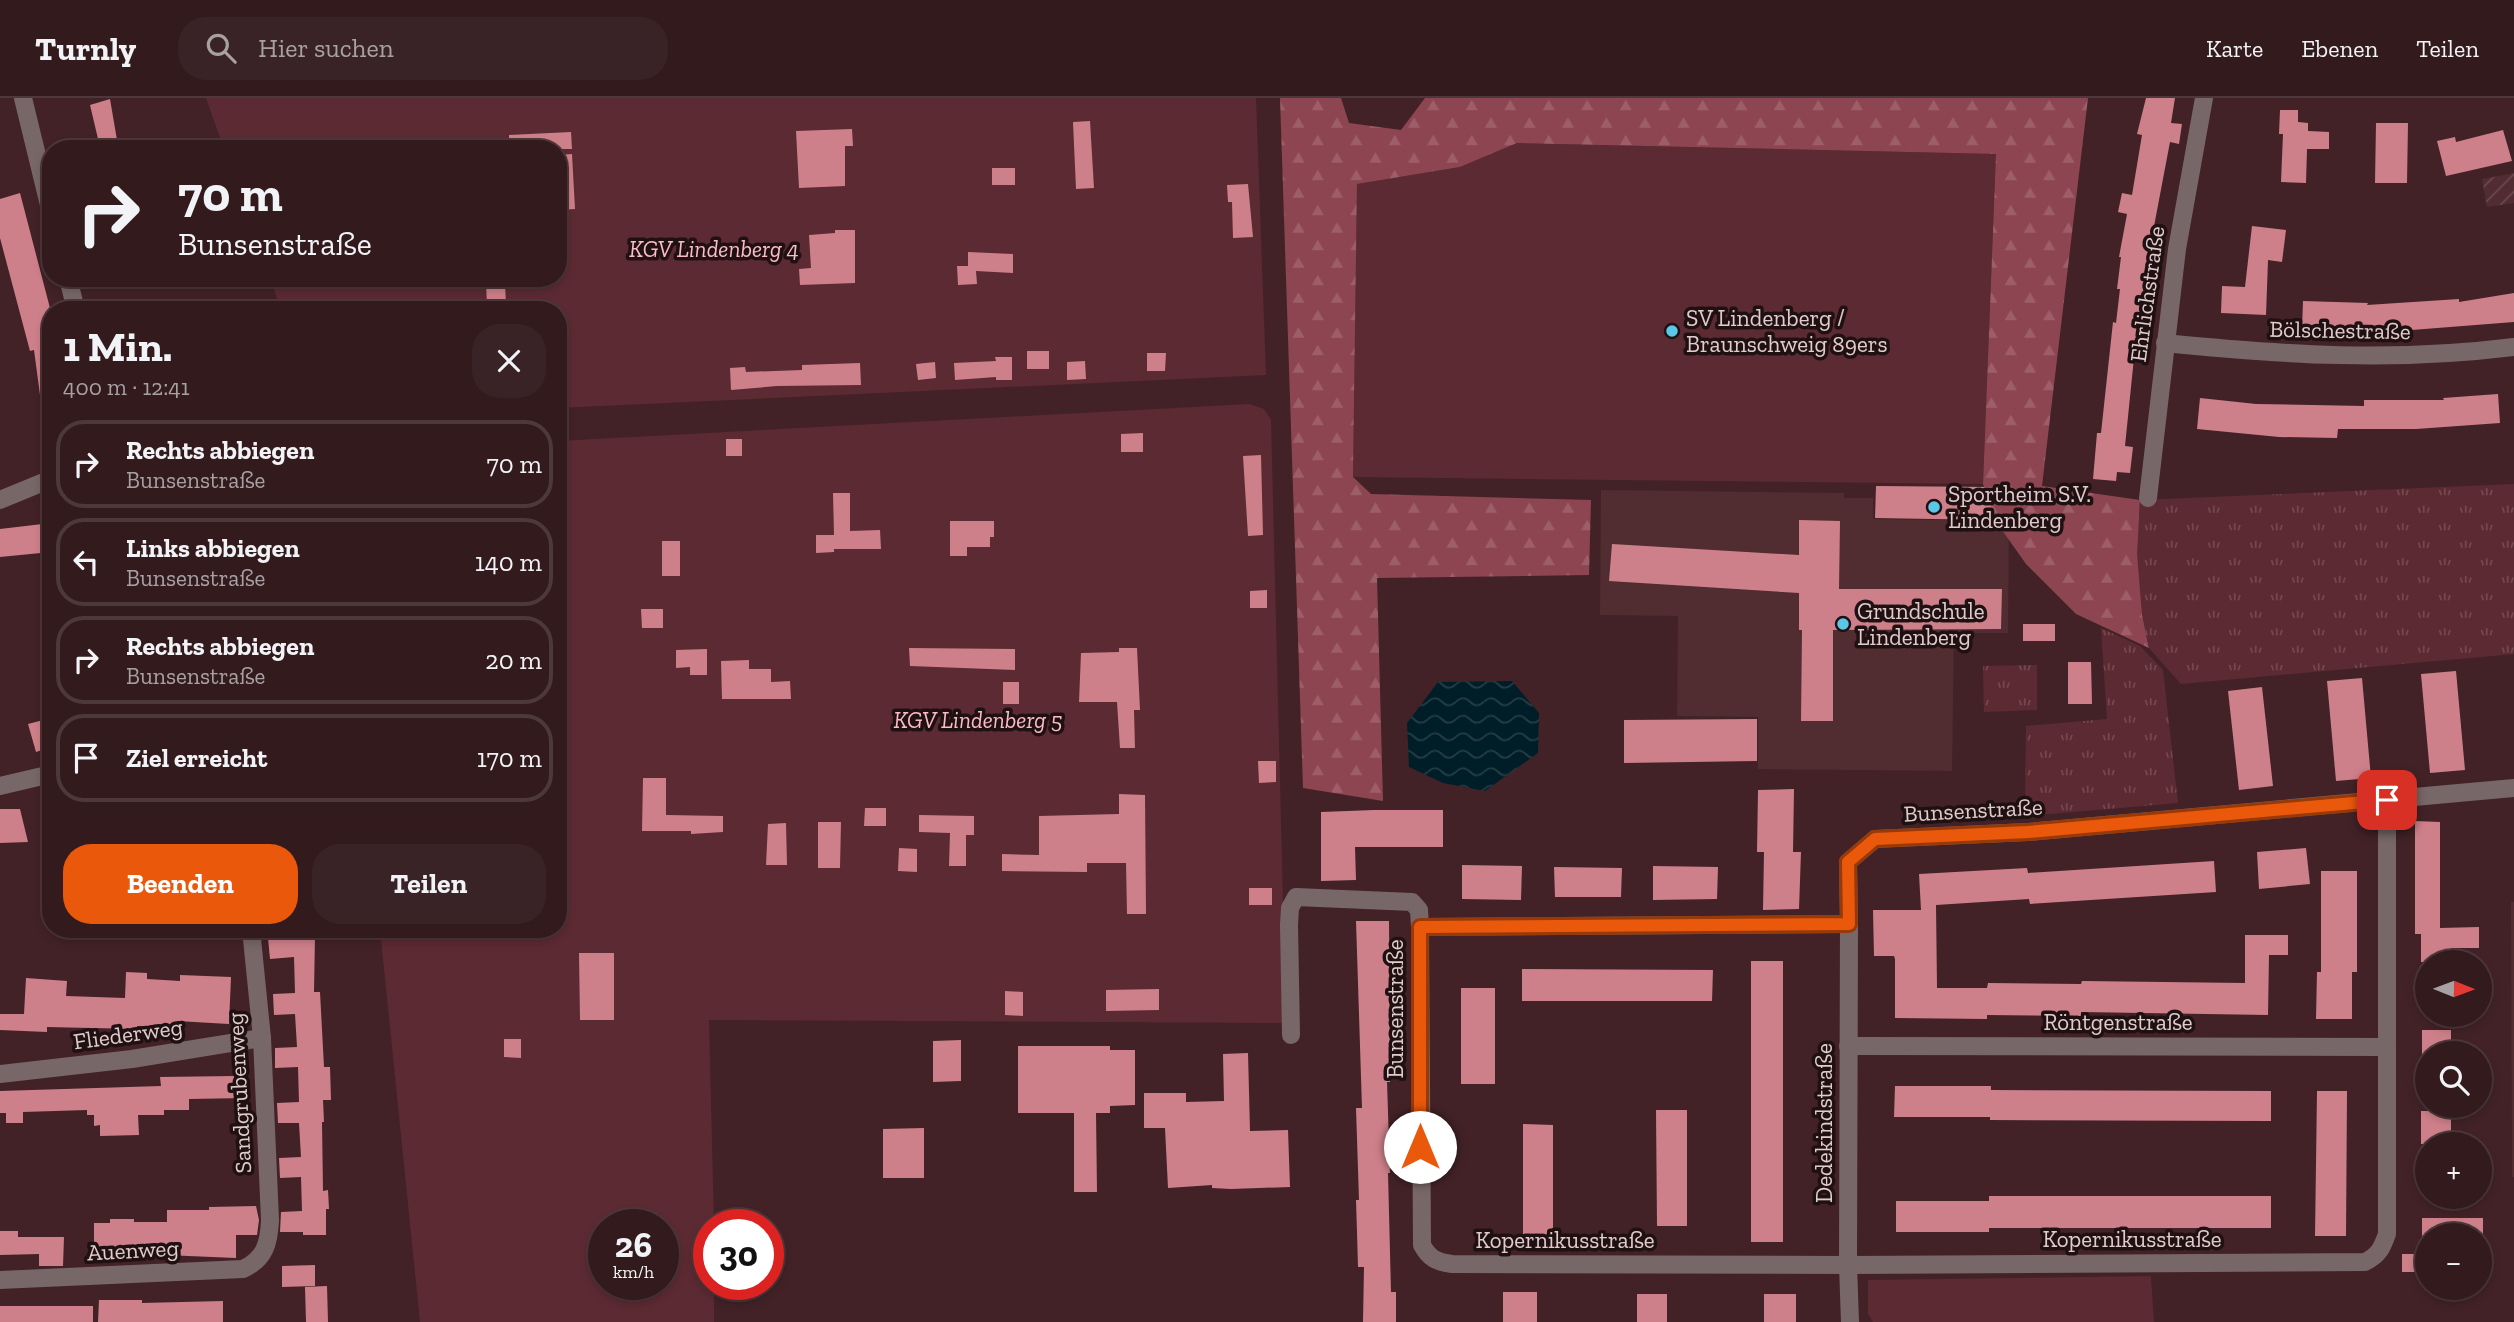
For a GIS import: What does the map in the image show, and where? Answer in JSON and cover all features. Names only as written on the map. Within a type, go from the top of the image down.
[{"type":"street","points":[[23,98],[42,176]]},
{"type":"street","name":"Ehrlichstraße","points":[[2148,498],[2177,249],[2204,98]]},
{"type":"street","name":"Bölschestraße","points":[[2165,343],[2265,353],[2379,357],[2450,354],[2514,347]]},
{"type":"street","points":[[0,500],[42,483]]},
{"type":"street","points":[[0,786],[42,776]]},
{"type":"street","name":"Bunsenstraße","points":[[1420,927],[1849,924],[1848,862],[1875,839],[2055,830],[2514,788]]},
{"type":"street","name":"Kopernikusstraße","points":[[1429,1257],[1440,1263],[1452,1264],[2365,1262],[2382,1250],[2387,1234],[2387,800]]},
{"type":"street","name":"Bunsenstraße","points":[[1291,1035],[1289,925],[1290,908],[1296,897],[1412,902],[1419,910],[1420,927],[1420,1230],[1422,1245],[1429,1257]]},
{"type":"street","name":"Dedekindstraße","points":[[1849,924],[1850,1322]]},
{"type":"street","name":"Sandgrubenweg","points":[[252,938],[262,1038],[270,1220],[269,1241],[263,1254]]},
{"type":"street","name":"Fliederweg","points":[[0,1074],[132,1059],[262,1038]]},
{"type":"street","name":"Röntgenstraße","points":[[1848,1046],[2387,1047]]},
{"type":"street","name":"Auenweg","points":[[0,1280],[243,1269],[256,1263],[263,1254]]},
{"type":"shaded area","points":[[2514,173],[2514,203],[2487,207],[2482,179]]},
{"type":"shaded area","name":"Grundschule Lindenberg","points":[[1601,490],[1844,493],[1844,498],[1873,498],[1873,519],[2009,521],[2008,633],[1954,633],[1952,771],[1758,769],[1758,717],[1677,716],[1678,616],[1600,615]]},
{"type":"shaded area","points":[[2511,902],[2514,902],[2514,1177],[2512,1177]]},
{"type":"green space","name":"KGV Lindenberg 4","points":[[206,98],[1256,98],[1266,375],[567,408],[567,301],[278,301],[273,287],[567,287],[567,140],[221,140]]},
{"type":"green space","points":[[1280,98],[1341,98],[1349,123],[1401,130],[1425,98],[2088,98],[2042,486],[2140,500],[2140,574],[2149,648],[2076,614],[2026,564],[1997,523],[1983,484],[1996,154],[1517,143],[1460,167],[1357,184],[1353,477],[1371,494],[1591,500],[1589,575],[1377,578],[1383,801],[1303,788]]},
{"type":"green space","name":"SV Lindenberg / Braunschweig 89ers","points":[[1517,143],[1996,154],[1983,484],[1353,477],[1357,184],[1460,167]]},
{"type":"green space","name":"KGV Lindenberg 5","points":[[1249,404],[1264,409],[1271,420],[1286,1023],[709,1020],[714,1209],[693,1209],[693,1300],[714,1300],[714,1322],[420,1322],[381,938],[567,938],[567,441]]},
{"type":"green space","points":[[2514,484],[2514,654],[2181,684],[2149,648],[2142,615],[2137,554],[2140,500]]},
{"type":"green space","points":[[2101,628],[2140,646],[2163,670],[2178,803],[2025,816],[2026,726],[2107,719]]},
{"type":"green space","points":[[2037,665],[2037,710],[1984,712],[1983,666]]},
{"type":"green space","points":[[2151,1276],[2154,1322],[1873,1322],[1868,1314],[1868,1280]]},
{"type":"water","points":[[1512,681],[1539,713],[1538,753],[1485,791],[1443,783],[1409,767],[1407,723],[1438,682]]},
{"type":"building","points":[[2146,98],[2175,98],[2171,123],[2182,124],[2179,144],[2170,142],[2144,279],[2147,279],[2140,339],[2136,338],[2125,446],[2133,447],[2130,473],[2117,472],[2116,481],[2093,479],[2097,433],[2101,433],[2113,322],[2116,323],[2120,289],[2117,289],[2119,257],[2127,214],[2118,212],[2122,193],[2132,195],[2142,135],[2137,134]]},
{"type":"building","points":[[110,99],[117,140],[98,140],[90,105]]},
{"type":"building","points":[[2280,110],[2298,110],[2298,122],[2308,123],[2308,131],[2329,132],[2329,149],[2307,149],[2306,183],[2281,182],[2283,134],[2279,134]]},
{"type":"building","points":[[1090,121],[1094,188],[1076,189],[1073,122]]},
{"type":"building","points":[[2376,123],[2408,123],[2407,183],[2375,183]]},
{"type":"building","points":[[852,129],[853,146],[845,146],[845,186],[799,188],[796,131]]},
{"type":"building","points":[[2503,130],[2512,161],[2446,176],[2437,141],[2455,137],[2456,142]]},
{"type":"building","points":[[571,132],[572,149],[567,149],[567,140],[509,140],[509,135]]},
{"type":"building","points":[[567,154],[572,154],[575,209],[567,209]]},
{"type":"building","points":[[992,168],[1015,168],[1015,185],[992,185]]},
{"type":"building","points":[[1248,184],[1253,237],[1233,238],[1232,202],[1228,202],[1227,185]]},
{"type":"building","points":[[20,193],[42,277],[42,287],[44,287],[48,301],[42,301],[42,395],[34,350],[30,351],[0,238],[0,199]]},
{"type":"building","points":[[2252,226],[2286,230],[2282,262],[2268,260],[2266,315],[2221,313],[2222,286],[2245,287]]},
{"type":"building","points":[[835,230],[855,230],[855,283],[800,285],[799,269],[811,268],[809,235],[835,233]]},
{"type":"building","points":[[968,252],[1013,254],[1013,273],[976,271],[977,284],[958,285],[957,266],[968,266]]},
{"type":"building","points":[[486,287],[505,287],[506,301],[487,301]]},
{"type":"building","points":[[2514,293],[2514,322],[2386,332],[2302,330],[2303,301],[2368,303],[2367,305],[2459,299],[2459,302]]},
{"type":"building","points":[[1027,351],[1049,351],[1049,369],[1027,369]]},
{"type":"building","points":[[1147,353],[1166,353],[1165,371],[1147,371]]},
{"type":"building","points":[[995,357],[1012,357],[1012,380],[996,380],[996,377],[955,380],[954,363],[996,361]]},
{"type":"building","points":[[1085,361],[1086,379],[1067,380],[1067,362]]},
{"type":"building","points":[[935,362],[936,378],[918,380],[916,364]]},
{"type":"building","points":[[860,363],[861,385],[777,386],[731,390],[730,368],[745,367],[746,372],[802,370],[802,365]]},
{"type":"building","points":[[2498,394],[2500,423],[2416,429],[2338,429],[2337,438],[2279,437],[2197,429],[2200,398],[2256,404],[2364,406],[2364,400],[2444,400],[2443,398]]},
{"type":"building","points":[[1143,433],[1143,452],[1121,452],[1121,434]]},
{"type":"building","points":[[726,439],[742,439],[742,456],[726,456]]},
{"type":"building","points":[[1261,455],[1263,535],[1248,536],[1243,456]]},
{"type":"building","name":"Sportheim S.V. Lindenberg","points":[[1876,486],[1992,487],[1991,520],[1875,518]]},
{"type":"building","points":[[833,493],[850,493],[850,531],[880,530],[881,549],[834,549],[834,552],[816,553],[816,535],[834,535]]},
{"type":"building","points":[[1799,520],[1840,521],[1839,589],[2002,589],[2001,629],[1833,630],[1833,721],[1801,721],[1802,630],[1799,630],[1799,593],[1609,581],[1612,544],[1799,555]]},
{"type":"building","points":[[950,521],[994,521],[994,537],[990,537],[990,547],[967,547],[967,556],[950,556]]},
{"type":"building","points":[[42,524],[42,553],[0,557],[0,529]]},
{"type":"building","points":[[662,541],[680,541],[680,576],[662,576]]},
{"type":"building","points":[[1267,590],[1267,608],[1250,608],[1250,591]]},
{"type":"building","points":[[641,609],[663,609],[663,628],[642,628]]},
{"type":"building","points":[[2023,624],[2055,624],[2055,641],[2023,641]]},
{"type":"building","points":[[909,648],[1015,649],[1015,670],[910,666]]},
{"type":"building","points":[[1119,648],[1137,648],[1140,710],[1134,710],[1135,748],[1120,748],[1117,702],[1079,702],[1081,653],[1119,652]]},
{"type":"building","points":[[707,649],[707,675],[690,675],[690,667],[676,668],[676,650]]},
{"type":"building","points":[[749,660],[749,669],[771,669],[771,682],[790,681],[791,699],[722,699],[721,661]]},
{"type":"building","points":[[2068,662],[2091,662],[2092,704],[2068,704]]},
{"type":"building","points":[[2456,671],[2465,770],[2430,773],[2421,674]]},
{"type":"building","points":[[2362,678],[2371,778],[2336,781],[2327,681]]},
{"type":"building","points":[[1003,682],[1019,682],[1019,704],[1003,704]]},
{"type":"building","points":[[2262,687],[2273,786],[2239,790],[2228,691]]},
{"type":"building","points":[[1757,719],[1757,761],[1624,763],[1624,720]]},
{"type":"building","points":[[42,720],[42,750],[36,752],[28,724]]},
{"type":"building","points":[[1258,761],[1276,761],[1276,782],[1259,783]]},
{"type":"building","points":[[643,778],[666,778],[666,815],[723,816],[723,832],[691,834],[691,831],[642,831]]},
{"type":"building","points":[[1794,789],[1793,852],[1801,852],[1799,909],[1763,910],[1764,852],[1757,852],[1758,790]]},
{"type":"building","points":[[1119,794],[1145,795],[1146,914],[1127,914],[1126,863],[1087,863],[1087,872],[1002,871],[1002,854],[1039,855],[1039,816],[1119,814]]},
{"type":"building","points":[[865,808],[886,808],[886,826],[864,826]]},
{"type":"building","points":[[0,809],[20,809],[28,842],[0,843]]},
{"type":"building","points":[[1443,810],[1443,847],[1355,847],[1356,880],[1321,881],[1321,812]]},
{"type":"building","points":[[919,815],[974,816],[974,835],[966,835],[966,866],[949,866],[950,833],[919,832]]},
{"type":"building","points":[[2415,821],[2440,822],[2440,928],[2479,927],[2479,948],[2421,950],[2421,934],[2415,934]]},
{"type":"building","points":[[818,822],[841,822],[840,868],[818,868]]},
{"type":"building","points":[[786,823],[787,865],[766,865],[768,824]]},
{"type":"building","points":[[899,848],[917,849],[917,872],[898,871]]},
{"type":"building","points":[[2306,848],[2310,884],[2259,889],[2257,852]]},
{"type":"building","points":[[2214,861],[2216,892],[2030,904],[2029,899],[1936,905],[1937,988],[1987,988],[1988,983],[2081,984],[2082,981],[2245,983],[2245,935],[2288,935],[2288,955],[2269,955],[2268,1015],[2081,1012],[2081,1016],[1895,1018],[1895,959],[1894,956],[1874,956],[1873,910],[1921,910],[1919,874],[2027,868],[2028,873]]},
{"type":"building","points":[[1462,865],[1522,866],[1521,900],[1462,899]]},
{"type":"building","points":[[1653,866],[1718,867],[1717,899],[1653,900]]},
{"type":"building","points":[[1554,867],[1622,868],[1621,897],[1555,897]]},
{"type":"building","points":[[2321,871],[2357,871],[2357,972],[2352,972],[2352,1019],[2316,1019],[2317,972],[2321,972]]},
{"type":"building","points":[[1249,888],[1272,888],[1272,905],[1249,905]]},
{"type":"building","points":[[1356,921],[1389,921],[1388,1173],[1391,1292],[1396,1292],[1396,1322],[1363,1322],[1364,1267],[1358,1267],[1356,1200],[1359,1200],[1356,1108],[1362,1108]]},
{"type":"building","points":[[268,938],[315,938],[314,992],[320,992],[324,1067],[330,1067],[331,1100],[323,1100],[322,1122],[323,1191],[328,1190],[329,1209],[326,1209],[326,1235],[280,1232],[281,1212],[302,1211],[301,1177],[280,1178],[279,1158],[301,1157],[299,1123],[278,1123],[277,1103],[299,1102],[298,1067],[275,1068],[275,1048],[297,1047],[295,1014],[274,1015],[273,994],[295,993],[294,957],[270,959]]},
{"type":"building","points":[[579,953],[614,953],[614,1020],[580,1020]]},
{"type":"building","points":[[1751,961],[1783,961],[1783,1242],[1751,1242]]},
{"type":"building","points":[[1522,969],[1713,970],[1712,1001],[1522,1001]]},
{"type":"building","points":[[126,972],[147,973],[147,979],[180,981],[180,975],[231,977],[229,1024],[177,1021],[177,1028],[47,1027],[47,1032],[0,1030],[0,1014],[24,1014],[26,978],[67,981],[66,996],[125,998]]},
{"type":"building","points":[[1461,988],[1495,988],[1495,1084],[1461,1084]]},
{"type":"building","points":[[1159,989],[1159,1010],[1106,1011],[1106,990]]},
{"type":"building","points":[[1005,991],[1023,992],[1023,1016],[1005,1015]]},
{"type":"building","points":[[2422,1030],[2451,1030],[2451,1041],[2422,1041]]},
{"type":"building","points":[[504,1039],[521,1039],[521,1058],[504,1057]]},
{"type":"building","points":[[961,1040],[961,1081],[933,1082],[933,1041]]},
{"type":"building","points":[[1018,1046],[1110,1046],[1110,1050],[1135,1050],[1135,1105],[1110,1106],[1110,1113],[1096,1113],[1097,1192],[1074,1192],[1074,1113],[1018,1113]]},
{"type":"building","points":[[1248,1053],[1250,1131],[1288,1130],[1290,1187],[1231,1189],[1212,1188],[1212,1185],[1168,1188],[1165,1128],[1144,1128],[1144,1093],[1186,1093],[1186,1102],[1224,1101],[1223,1054]]},
{"type":"building","points":[[234,1076],[234,1081],[246,1081],[246,1098],[189,1099],[189,1110],[164,1110],[164,1115],[138,1115],[139,1135],[100,1136],[100,1125],[94,1126],[94,1115],[87,1115],[87,1110],[23,1112],[23,1123],[6,1123],[6,1113],[0,1113],[0,1091],[161,1086],[160,1077]]},
{"type":"building","points":[[1895,1086],[1991,1086],[1991,1090],[2271,1091],[2271,1121],[1894,1117]]},
{"type":"building","points":[[2317,1091],[2347,1091],[2346,1236],[2315,1236]]},
{"type":"building","points":[[1656,1110],[1687,1110],[1687,1226],[1657,1226]]},
{"type":"building","points":[[2421,1118],[2451,1118],[2451,1132],[2421,1132]]},
{"type":"building","points":[[1523,1124],[1553,1125],[1553,1241],[1523,1241]]},
{"type":"building","points":[[924,1128],[924,1178],[883,1178],[883,1129]]},
{"type":"building","points":[[1989,1196],[2271,1196],[2271,1228],[1989,1228],[1989,1232],[1896,1232],[1896,1201],[1989,1201]]},
{"type":"building","points":[[256,1206],[259,1220],[257,1235],[236,1235],[236,1258],[94,1252],[94,1223],[110,1223],[110,1219],[167,1222],[167,1210]]},
{"type":"building","points":[[2422,1218],[2483,1218],[2483,1223],[2422,1223]]},
{"type":"building","points":[[0,1231],[18,1231],[18,1237],[64,1237],[63,1266],[39,1266],[39,1254],[0,1255]]},
{"type":"building","points":[[2402,1254],[2415,1254],[2415,1272],[2402,1272]]},
{"type":"building","points":[[315,1265],[315,1286],[282,1287],[282,1266]]},
{"type":"building","points":[[327,1286],[328,1322],[306,1322],[305,1287]]},
{"type":"building","points":[[1503,1292],[1537,1292],[1537,1322],[1503,1322]]},
{"type":"building","points":[[1637,1294],[1667,1294],[1667,1322],[1637,1322]]},
{"type":"building","points":[[1764,1294],[1796,1294],[1796,1322],[1764,1322]]},
{"type":"building","points":[[99,1300],[142,1300],[142,1303],[223,1301],[223,1322],[98,1322]]},
{"type":"building","points":[[0,1306],[93,1306],[93,1322],[0,1322]]},
{"type":"place","name":"SV Lindenberg / Braunschweig 89ers","points":[[1672,331]]},
{"type":"place","name":"Sportheim S.V. Lindenberg","points":[[1934,507]]},
{"type":"place","name":"Grundschule Lindenberg","points":[[1843,624]]},
{"type":"route","points":[[1420,1147],[1420,927],[1849,924],[1848,862],[1875,839],[2028,832],[2189,820],[2387,800]]}]
